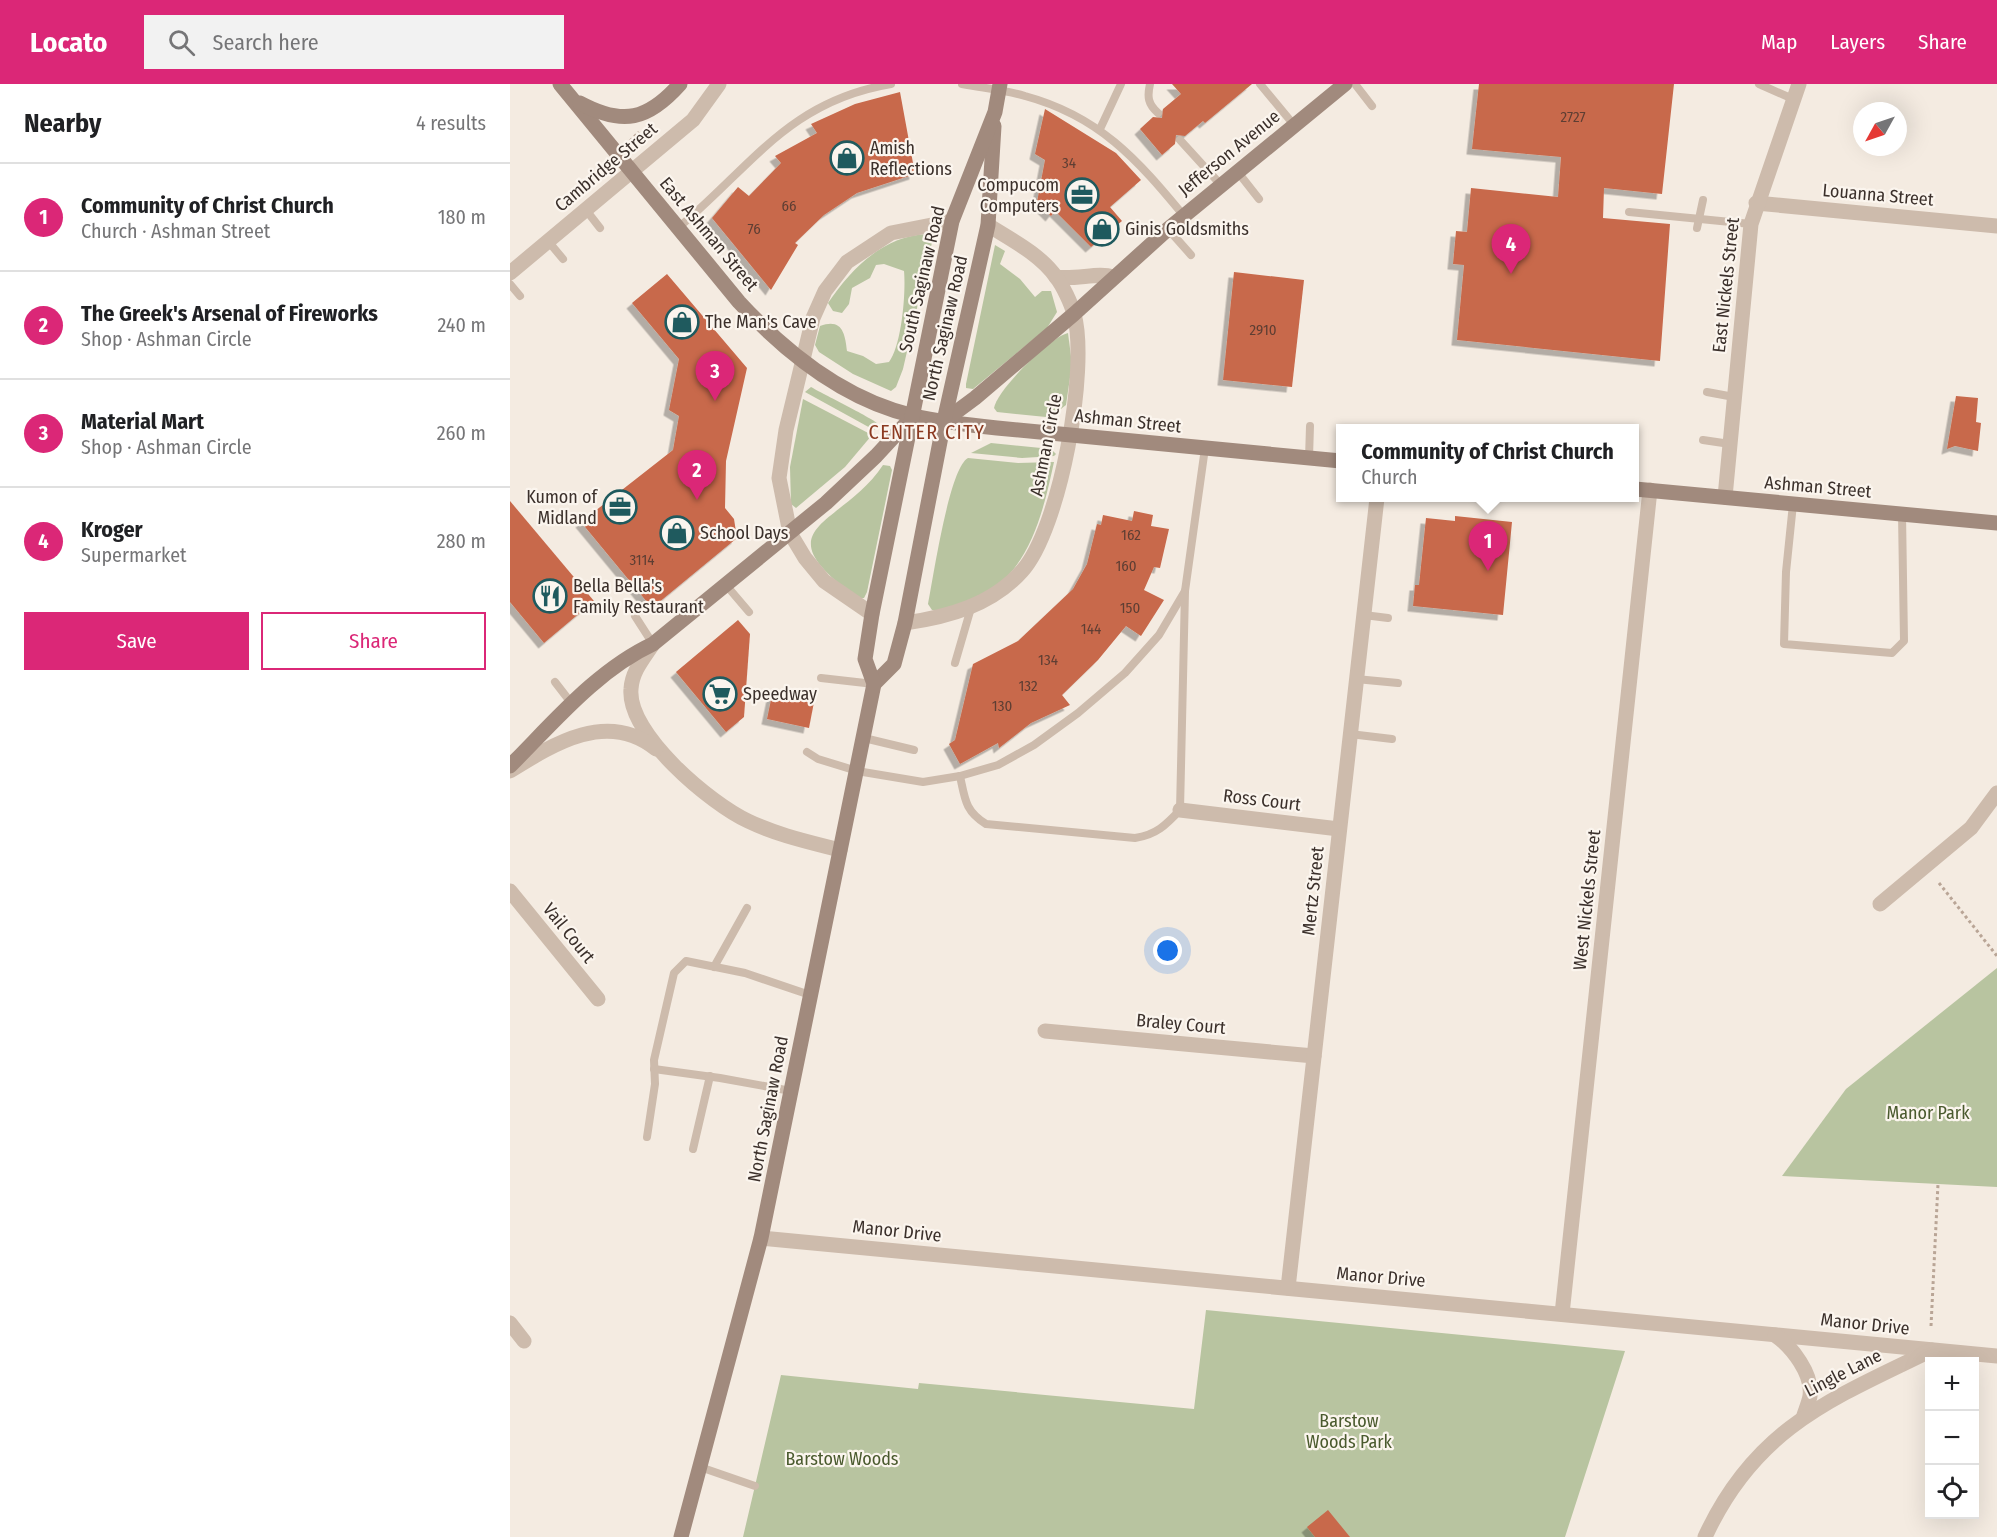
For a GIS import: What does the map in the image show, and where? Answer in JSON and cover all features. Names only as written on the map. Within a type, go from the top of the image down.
[{"type":"street","name":"East Ashman Street","points":[[560,84],[745,308],[802,361],[842,387],[913,416]]},
{"type":"street","name":"Cambridge Street","points":[[573,100],[608,116],[627,117],[649,111],[680,84]]},
{"type":"street","name":"Cambridge Street","points":[[510,273],[693,120],[719,84]]},
{"type":"street","name":"Jefferson Avenue","points":[[944,421],[975,398],[1074,314],[1108,284],[1112,277],[1168,229],[1345,84]]},
{"type":"street","name":"East Nickels Street","points":[[1725,497],[1751,224],[1756,203],[1799,84]]},
{"type":"street","name":"South Saginaw Road","points":[[913,416],[952,221],[995,112],[999,87]]},
{"type":"street","name":"North Saginaw Road","points":[[874,684],[894,664],[905,623],[944,421],[988,225],[995,112]]},
{"type":"street","name":"Louanna Street","points":[[1756,203],[1997,226]]},
{"type":"street","points":[[872,614],[824,581],[805,558],[790,533],[779,478],[786,430],[816,309],[825,291],[847,262],[891,233],[952,221]]},
{"type":"street","name":"Ashman Circle","points":[[905,623],[936,619],[971,608],[1002,591],[1023,571],[1040,546],[1056,504],[1078,384],[1074,314],[1056,277],[1036,257],[988,225]]},
{"type":"street","points":[[1056,277],[1072,279],[1104,274],[1112,277]]},
{"type":"street","name":"North Saginaw Road","points":[[681,1537],[761,1238],[874,684],[865,659],[872,614],[913,416]]},
{"type":"street","points":[[510,766],[572,704],[632,654],[653,644],[853,479],[913,416]]},
{"type":"street","name":"Ashman Street","points":[[913,416],[1068,435],[1336,461]]},
{"type":"street","name":"Ashman Street","points":[[1643,490],[1997,523]]},
{"type":"street","name":"West Nickels Street","points":[[1562,1314],[1643,490]]},
{"type":"street","name":"Mertz Street","points":[[1288,1288],[1377,502]]},
{"type":"street","points":[[653,644],[633,677],[631,697],[643,726],[670,760],[710,799],[740,817],[776,833],[840,849]]},
{"type":"street","points":[[510,771],[572,737],[603,729],[633,735],[670,760]]},
{"type":"street","points":[[1880,904],[1971,828],[1997,793]]},
{"type":"street","name":"Ross Court","points":[[1180,810],[1339,829]]},
{"type":"street","name":"Vail Court","points":[[510,891],[598,999]]},
{"type":"street","name":"Braley Court","points":[[1045,1031],[1314,1056]]},
{"type":"street","name":"Manor Drive","points":[[761,1238],[1997,1356]]},
{"type":"street","points":[[510,1323],[524,1341]]},
{"type":"street","name":"Lingle Lane","points":[[1775,1335],[1788,1344],[1806,1379],[1811,1395],[1804,1415]]},
{"type":"street","name":"Lingle Lane","points":[[1705,1537],[1731,1491],[1751,1464],[1804,1415],[1832,1398],[1932,1350]]},
{"type":"lane","points":[[678,228],[796,120],[818,106],[877,85],[891,84]]},
{"type":"lane","points":[[962,84],[999,87],[1040,100],[1100,129],[1144,169],[1184,216]]},
{"type":"lane","points":[[1100,129],[1121,84]]},
{"type":"lane","points":[[1150,84],[1147,97],[1151,106],[1158,113]]},
{"type":"lane","points":[[1260,84],[1294,125]]},
{"type":"lane","points":[[1355,84],[1372,106]]},
{"type":"lane","points":[[1762,84],[1793,99]]},
{"type":"lane","points":[[1180,140],[1221,185]]},
{"type":"lane","points":[[1238,171],[1259,199]]},
{"type":"lane","points":[[1697,228],[1703,200]]},
{"type":"lane","points":[[586,210],[600,228]]},
{"type":"lane","points":[[1629,212],[1751,224]]},
{"type":"lane","points":[[1168,229],[1191,255]]},
{"type":"lane","points":[[548,241],[563,259]]},
{"type":"lane","points":[[510,284],[520,296]]},
{"type":"lane","points":[[1707,392],[1734,397]]},
{"type":"lane","points":[[1309,458],[1310,426]]},
{"type":"lane","points":[[1703,440],[1730,444]]},
{"type":"lane","points":[[960,776],[967,804],[973,816],[986,824],[1135,838],[1152,836],[1180,810],[1185,591],[1205,448]]},
{"type":"lane","points":[[1793,504],[1786,572],[1784,644],[1892,653],[1904,641],[1902,514]]},
{"type":"lane","points":[[726,585],[749,612]]},
{"type":"lane","points":[[807,752],[857,771],[923,782],[960,776],[998,765],[1034,745],[1078,713],[1125,673],[1159,635],[1185,591]]},
{"type":"lane","points":[[955,663],[971,608]]},
{"type":"lane","points":[[635,615],[653,644]]},
{"type":"lane","points":[[1364,615],[1388,618]]},
{"type":"lane","points":[[821,678],[874,684]]},
{"type":"lane","points":[[1356,679],[1398,683]]},
{"type":"lane","points":[[555,682],[572,704]]},
{"type":"lane","points":[[1350,734],[1392,739]]},
{"type":"lane","points":[[864,738],[914,750]]},
{"type":"lane","points":[[714,967],[747,908]]},
{"type":"lane","points":[[647,1137],[655,1084],[654,1060],[674,973],[686,961],[745,973],[810,995]]},
{"type":"lane","points":[[654,1069],[710,1076],[791,1091]]},
{"type":"lane","points":[[693,1149],[710,1076]]},
{"type":"lane","points":[[700,1467],[755,1486]]},
{"type":"path","points":[[635,127],[644,137]]},
{"type":"path","points":[[630,141],[640,132]]},
{"type":"path","points":[[1939,883],[1997,957]]},
{"type":"path","points":[[1931,1326],[1938,1184]]},
{"type":"green space","points":[[929,234],[933,238],[903,369],[896,387],[891,391],[853,374],[819,352],[815,345],[820,326],[833,324],[841,329],[847,351],[863,356],[876,364],[889,362],[900,331],[904,304],[904,271],[884,264],[876,265],[870,278],[852,288],[849,304],[842,313],[833,311],[828,303],[859,266],[884,247],[898,240]]},
{"type":"green space","points":[[995,245],[1005,251],[1000,264],[1020,279],[1035,297],[1042,291],[1051,291],[1057,312],[1047,328],[973,389],[966,388],[966,384]]},
{"type":"green space","points":[[1068,333],[1072,364],[1066,405],[1053,415],[1046,417],[997,412],[994,408],[997,400],[1014,377],[1049,344]]},
{"type":"green space","points":[[811,387],[878,424],[874,430],[805,392]]},
{"type":"green space","points":[[803,399],[872,435],[845,467],[796,508],[791,504],[790,467]]},
{"type":"green space","points":[[991,443],[1051,449],[1056,454],[1022,458],[971,453]]},
{"type":"green space","points":[[968,458],[1018,463],[1054,462],[1037,526],[1017,565],[1003,581],[985,594],[952,607],[932,610],[928,604],[948,502],[961,466]]},
{"type":"green space","points":[[883,465],[890,466],[892,470],[867,592],[864,598],[858,598],[829,574],[814,556],[811,541],[818,528],[866,486]]},
{"type":"green space","name":"Manor Park","points":[[1997,968],[1997,1187],[1782,1176],[1846,1089]]},
{"type":"green space","points":[[1206,1310],[1625,1351],[1565,1537],[743,1537],[781,1375],[918,1389],[919,1383],[1194,1409]]},
{"type":"building","points":[[1172,84],[1252,84],[1205,123],[1203,121],[1185,136],[1176,135],[1175,144],[1162,155],[1140,129],[1153,117],[1162,118],[1163,109],[1181,94]]},
{"type":"building","points":[[1479,84],[1674,84],[1662,194],[1604,188],[1603,218],[1670,224],[1660,361],[1457,340],[1464,265],[1453,264],[1456,231],[1467,232],[1471,188],[1558,197],[1561,157],[1472,149]]},
{"type":"building","points":[[900,92],[915,174],[857,193],[824,215],[795,243],[798,245],[771,290],[712,218],[738,187],[749,196],[781,163],[775,156],[817,133],[811,124],[855,104]]},
{"type":"building","points":[[1045,109],[1116,153],[1141,180],[1110,207],[1122,221],[1091,247],[1055,211],[1051,216],[1037,202],[1045,160],[1035,154]]},
{"type":"building","points":[[1234,272],[1304,280],[1292,387],[1223,380]]},
{"type":"building","points":[[667,274],[747,368],[726,461],[725,508],[734,519],[737,538],[652,608],[581,522],[673,450],[679,416],[669,410],[679,359],[632,303]]},
{"type":"building","points":[[1956,396],[1978,398],[1976,422],[1981,423],[1978,451],[1955,446],[1947,449]]},
{"type":"building","points":[[510,501],[594,601],[544,643],[510,602]]},
{"type":"building","points":[[1134,511],[1153,515],[1151,526],[1169,529],[1160,568],[1154,567],[1144,590],[1164,600],[1141,636],[1126,626],[1098,660],[1062,695],[1070,705],[1031,723],[999,748],[998,743],[960,764],[949,744],[955,740],[973,664],[1018,641],[1073,589],[1087,564],[1097,524],[1101,525],[1103,515],[1132,521]]},
{"type":"building","points":[[1455,516],[1512,522],[1503,615],[1413,606],[1415,585],[1419,585],[1426,518],[1455,521]]},
{"type":"building","name":"Speedway","points":[[738,620],[750,634],[744,717],[726,732],[676,672]]},
{"type":"building","name":"Speedway","points":[[773,690],[815,697],[809,728],[767,719]]},
{"type":"building","points":[[1328,1510],[1350,1537],[1315,1537],[1307,1527]]},
{"type":"place","name":"Amish Reflections","points":[[847,158]]},
{"type":"place","name":"Compucom Computers","points":[[1082,195]]},
{"type":"place","name":"Ginis Goldsmiths","points":[[1102,229]]},
{"type":"place","name":"Kroger","points":[[1511,274]]},
{"type":"place","name":"The Man's Cave","points":[[682,322]]},
{"type":"place","name":"Material Mart","points":[[715,401]]},
{"type":"place","name":"The Greek's Arsenal of Fireworks","points":[[697,500]]},
{"type":"place","name":"Kumon of Midland","points":[[620,507]]},
{"type":"place","name":"School Days","points":[[677,533]]},
{"type":"place","name":"Community of Christ Church","points":[[1488,571]]},
{"type":"place","name":"Bella Bella's Family Restaurant","points":[[550,596]]},
{"type":"place","name":"Speedway","points":[[720,694]]},
{"type":"district","name":"CENTER CITY","points":[[927,432]]},
{"type":"park label","name":"Barstow Woods Park","points":[[1349,1431]]},
{"type":"park label","name":"Barstow Woods","points":[[842,1459]]}]
